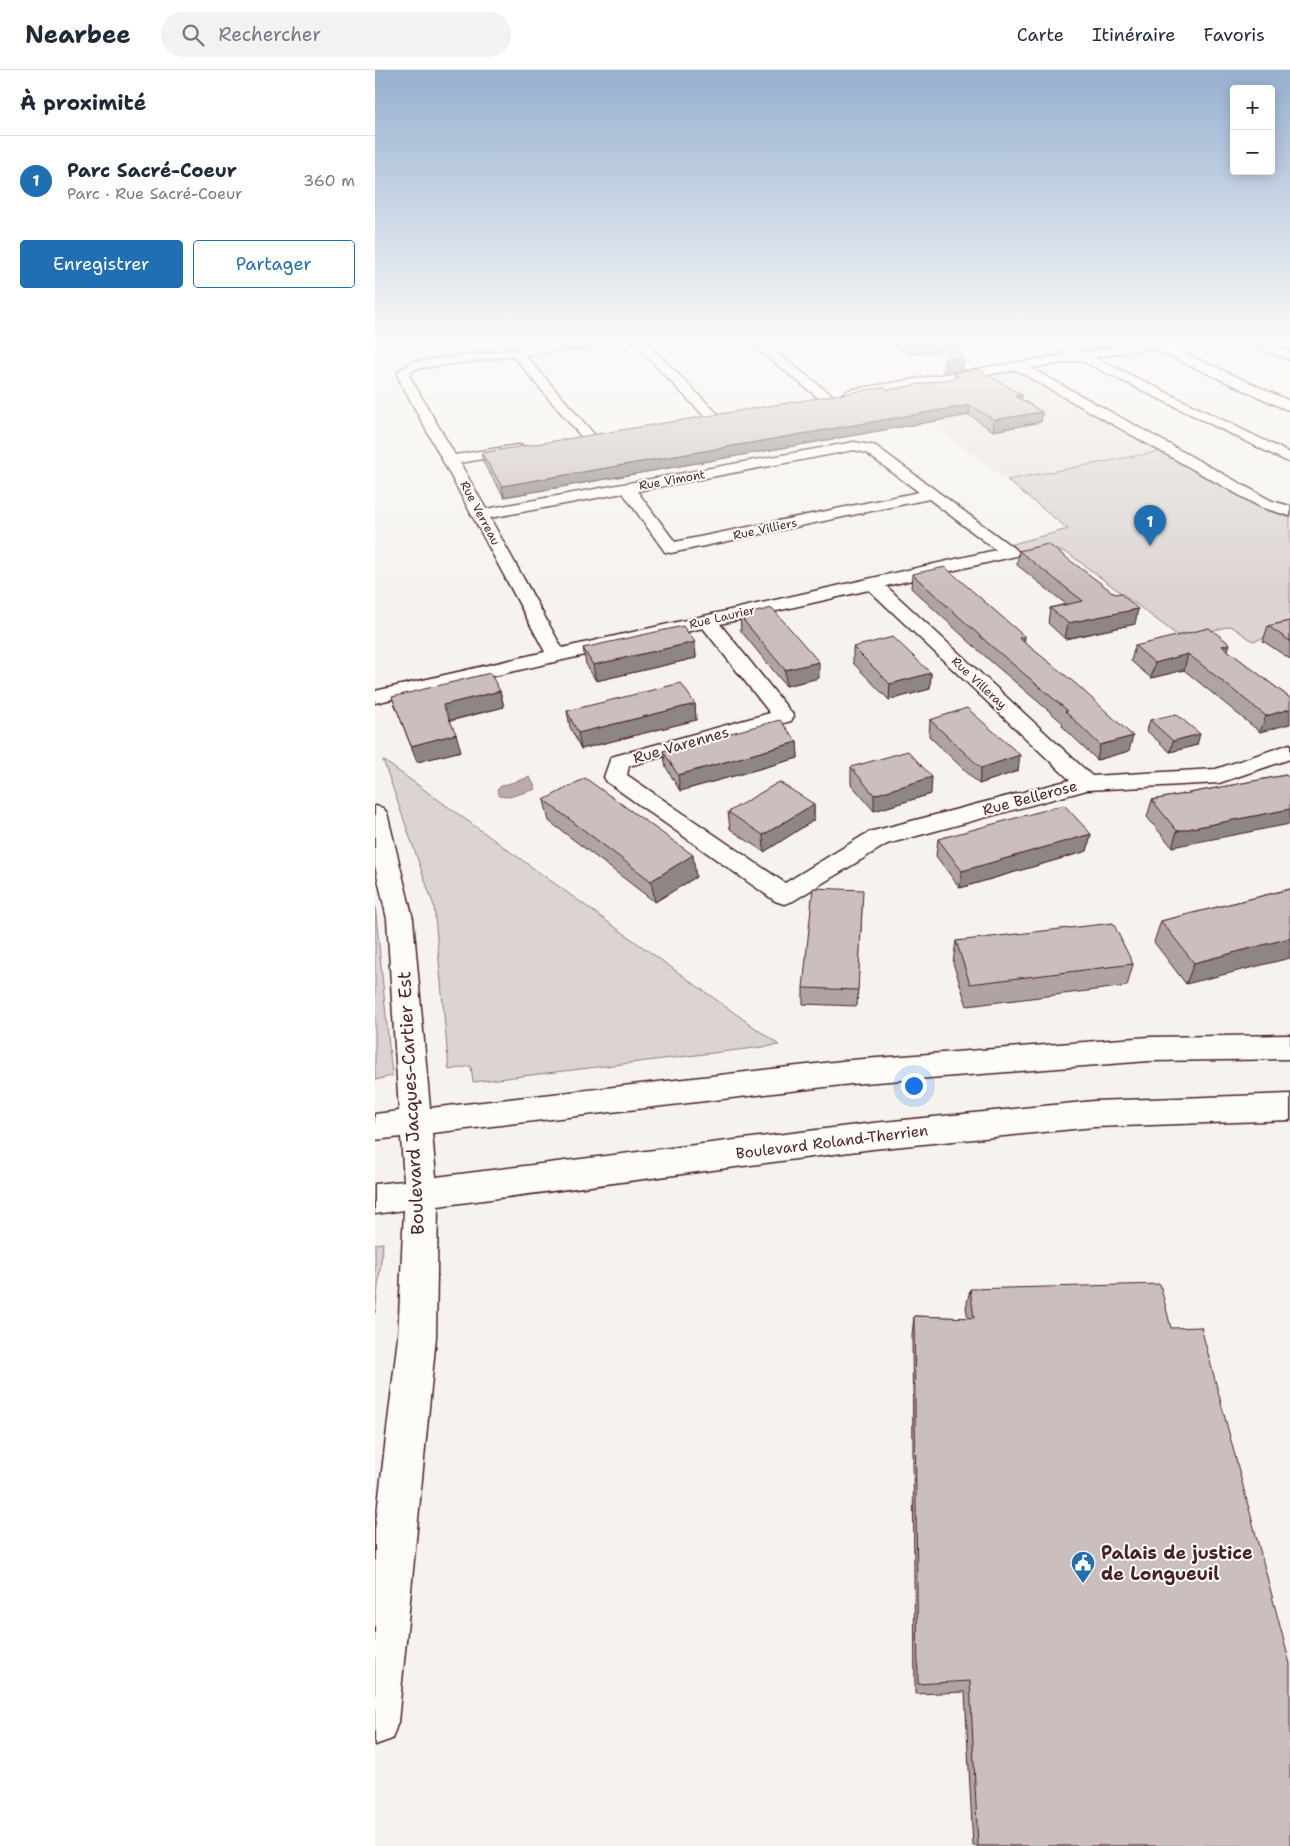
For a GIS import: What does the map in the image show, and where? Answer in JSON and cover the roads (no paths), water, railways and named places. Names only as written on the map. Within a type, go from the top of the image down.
[{"type":"street","name":"Rue Verreau","points":[[430,423],[556,655]]},
{"type":"street","points":[[569,440],[593,436],[581,423]]},
{"type":"street","points":[[1120,423],[1266,504],[1285,510]]},
{"type":"street","points":[[1217,423],[1290,459]]},
{"type":"street","name":"Rue Vimont","points":[[480,515],[855,446],[871,449],[1010,552]]},
{"type":"street","points":[[451,460],[530,447]]},
{"type":"street","name":"Rue Villiers","points":[[627,488],[671,548],[931,494]]},
{"type":"street","name":"Rue Laurier","points":[[375,697],[1010,552]]},
{"type":"street","name":"Rue Villeray","points":[[873,583],[1086,783]]},
{"type":"street","name":"Rue Varennes","points":[[708,621],[783,716],[619,762],[615,777],[785,895]]},
{"type":"street","name":"Rue Bellerose","points":[[785,895],[878,838],[1086,783],[1219,776],[1290,751]]},
{"type":"street","name":"Boulevard Jacques-Cartier Est","points":[[375,813],[400,919],[421,1192],[417,1337],[375,1722]]},
{"type":"street","points":[[375,1127],[851,1072],[1149,1049],[1290,1047]]},
{"type":"street","name":"Boulevard Roland-Therrien","points":[[375,1199],[873,1136],[1094,1114],[1290,1107]]},
{"type":"place","name":"Parc Sacré-Coeur","points":[[1150,546]]},
{"type":"place","name":"Palais de justice de Longueuil","points":[[1083,1584]]}]
